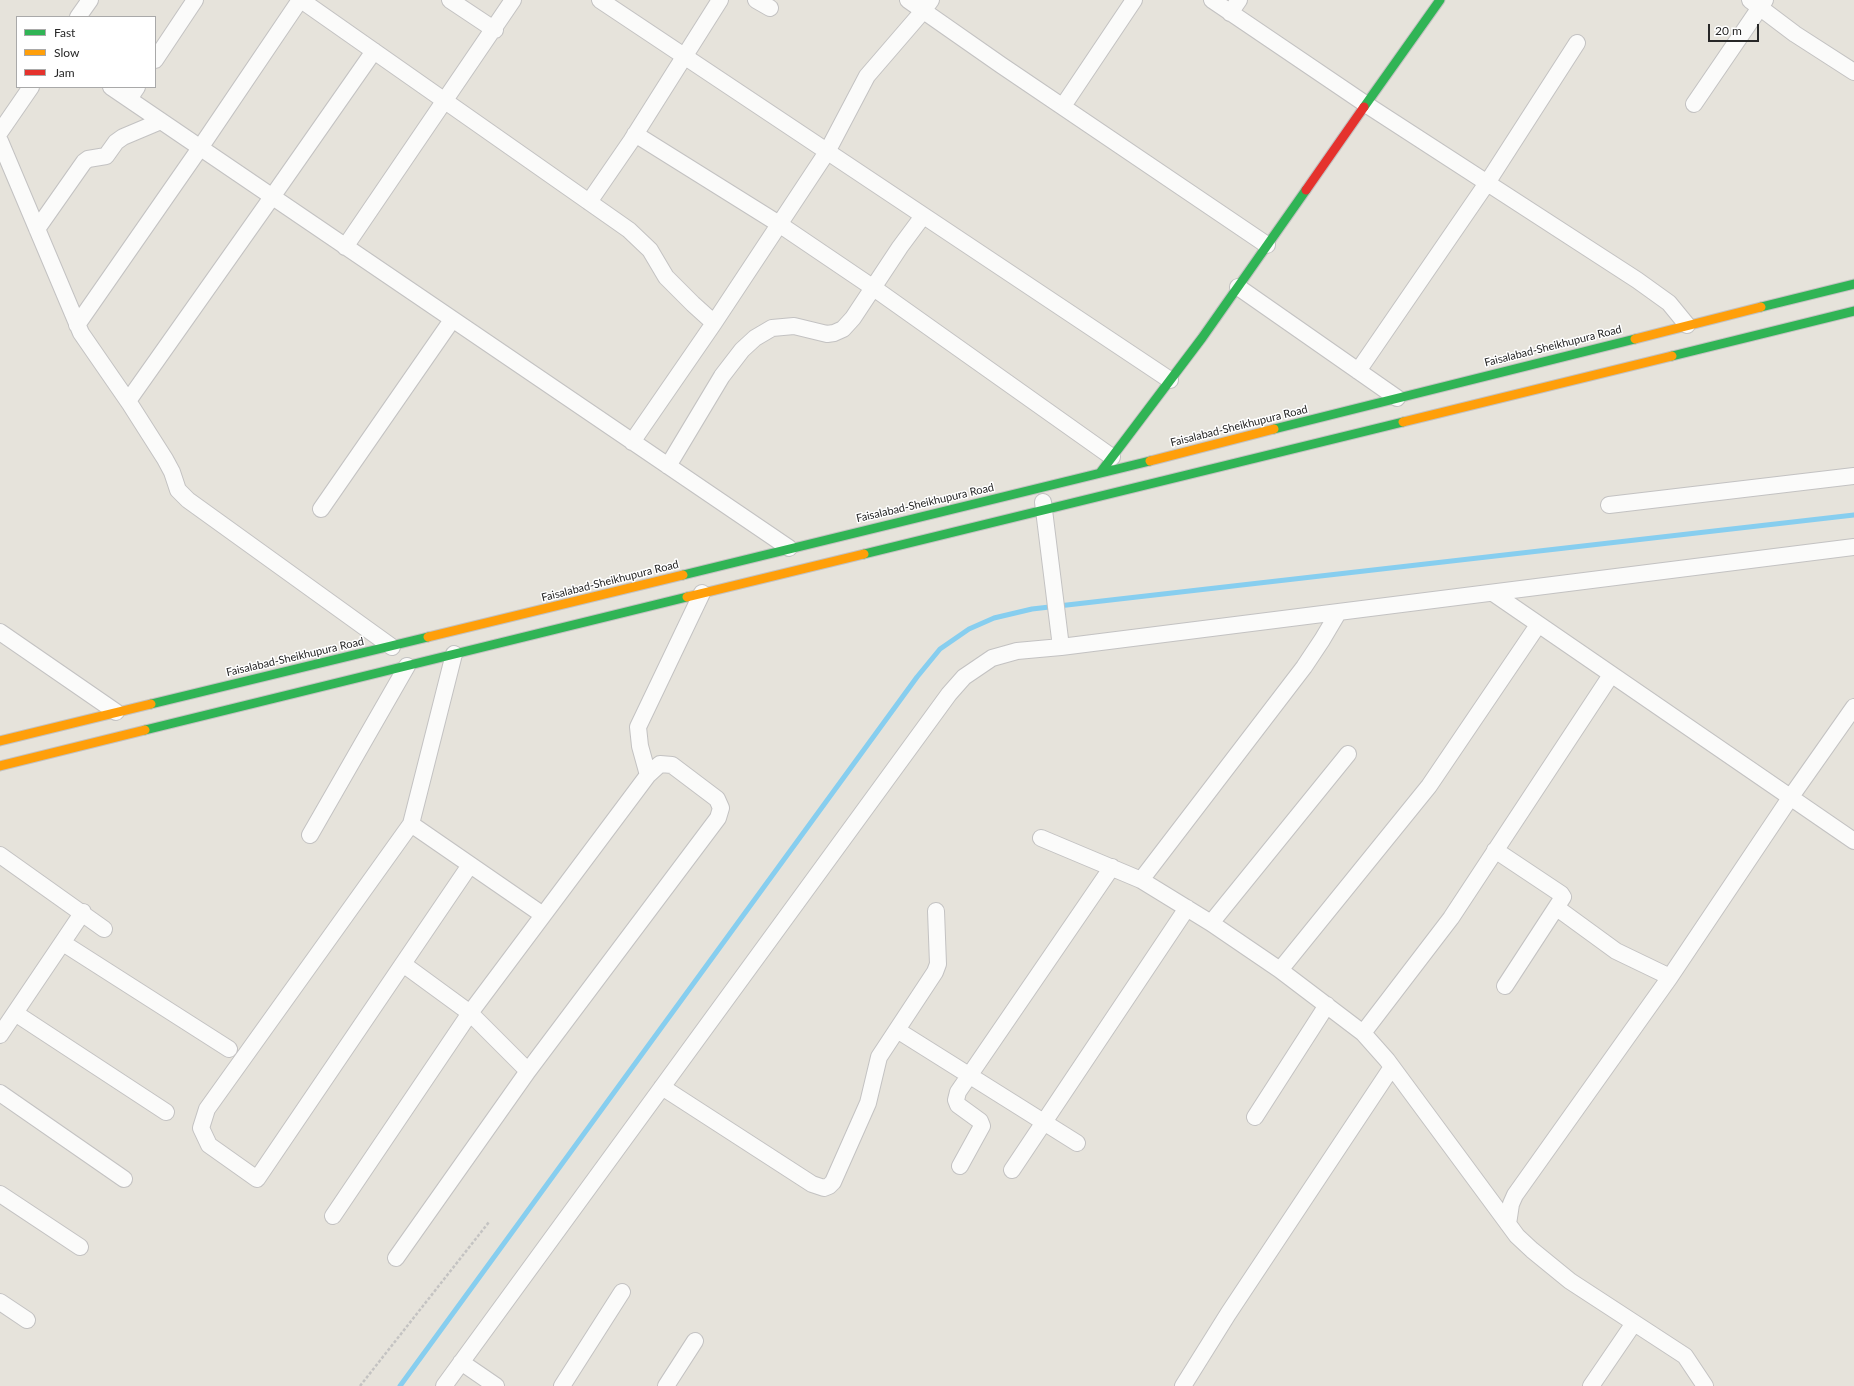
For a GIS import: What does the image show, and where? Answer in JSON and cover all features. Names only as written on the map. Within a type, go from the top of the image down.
[{"type":"main road","points":[[1100,473],[1238,287],[1440,0]]},
{"type":"main road","name":"Faisalabad-Sheikhupura Road","points":[[0,741],[392,647],[789,548],[1041,488],[1854,284]]},
{"type":"main road","points":[[0,766],[1854,311]]},
{"type":"street","points":[[79,16],[90,0]]},
{"type":"street","points":[[156,58],[195,0]]},
{"type":"street","points":[[77,325],[301,0],[639,238],[650,250],[666,277],[693,304],[714,322]]},
{"type":"street","points":[[450,0],[495,30]]},
{"type":"street","points":[[345,247],[495,30],[513,0]]},
{"type":"street","points":[[600,0],[1170,380]]},
{"type":"street","points":[[589,202],[635,134],[683,56],[720,0]]},
{"type":"street","points":[[908,0],[927,6],[1062,106],[1267,245]]},
{"type":"street","points":[[1062,106],[1134,0]]},
{"type":"street","points":[[1212,0],[1235,6],[1367,105],[1644,285],[1669,303],[1687,325]]},
{"type":"street","points":[[1694,104],[1758,3],[1801,39],[1854,72]]},
{"type":"street","points":[[632,442],[827,152],[867,76],[927,6]]},
{"type":"street","points":[[1358,371],[1487,182],[1577,43]]},
{"type":"street","points":[[128,401],[374,51]]},
{"type":"street","points":[[0,132],[29,88]]},
{"type":"street","points":[[115,88],[133,93],[161,121],[789,548]]},
{"type":"street","points":[[37,229],[84,162],[88,159],[106,156],[116,142],[123,137],[161,121]]},
{"type":"street","points":[[635,134],[779,224],[874,288],[1112,457]]},
{"type":"street","points":[[0,141],[77,325],[168,463],[175,485],[181,494],[392,647]]},
{"type":"street","points":[[668,466],[732,361],[756,338],[772,328],[786,325],[827,334],[834,333],[848,325],[900,247],[924,216]]},
{"type":"street","points":[[1238,287],[1397,398]]},
{"type":"street","points":[[321,509],[452,320]]},
{"type":"street","points":[[1609,505],[1854,476]]},
{"type":"street","points":[[1041,488],[1057,626],[1061,647]]},
{"type":"street","points":[[444,1386],[950,694],[964,677],[992,658],[1004,654],[1854,547]]},
{"type":"street","points":[[648,775],[640,746],[638,727],[702,593]]},
{"type":"street","points":[[1493,593],[1854,841]]},
{"type":"street","points":[[1141,880],[1304,667],[1338,613]]},
{"type":"street","points":[[1280,970],[1429,786],[1538,625]]},
{"type":"street","points":[[0,632],[116,712]]},
{"type":"street","points":[[454,654],[410,824],[208,1109],[201,1128],[209,1145],[257,1179],[470,865]]},
{"type":"street","points":[[310,835],[407,666]]},
{"type":"street","points":[[1363,1033],[1451,918],[1611,675]]},
{"type":"street","points":[[1508,1224],[1511,1204],[1515,1195],[1670,977],[1790,798],[1854,707]]},
{"type":"street","points":[[1211,923],[1348,754]]},
{"type":"street","points":[[333,1216],[470,1013],[648,775],[660,764],[672,765],[717,799],[721,808],[718,818],[528,1070],[396,1258]]},
{"type":"street","points":[[410,824],[543,916]]},
{"type":"street","points":[[1041,838],[1141,880],[1211,923],[1280,970],[1363,1033],[1392,1067],[1508,1224],[1532,1250],[1570,1281],[1685,1356],[1702,1384]]},
{"type":"street","points":[[1495,850],[1562,894],[1562,900],[1505,986]]},
{"type":"street","points":[[0,855],[83,912],[104,929]]},
{"type":"street","points":[[960,1166],[982,1126],[980,1121],[956,1103],[958,1092],[1112,867]]},
{"type":"street","points":[[1012,1170],[1187,908]]},
{"type":"street","points":[[1557,908],[1616,951],[1670,977]]},
{"type":"street","points":[[662,1087],[812,1184],[824,1188],[833,1182],[868,1103],[879,1057],[935,972],[938,964],[936,911]]},
{"type":"street","points":[[0,1035],[83,912]]},
{"type":"street","points":[[63,942],[229,1050]]},
{"type":"street","points":[[403,964],[470,1013],[528,1070]]},
{"type":"street","points":[[1255,1117],[1327,1006]]},
{"type":"street","points":[[15,1013],[166,1112]]},
{"type":"street","points":[[897,1030],[1077,1143]]},
{"type":"street","points":[[1183,1386],[1228,1314],[1392,1067]]},
{"type":"street","points":[[0,1093],[124,1179]]},
{"type":"street","points":[[0,1194],[80,1247]]},
{"type":"street","points":[[562,1386],[622,1292]]},
{"type":"street","points":[[0,1302],[27,1320]]},
{"type":"street","points":[[1591,1386],[1634,1324]]},
{"type":"street","points":[[666,1386],[695,1341]]},
{"type":"street","points":[[461,1362],[496,1386]]},
{"type":"path","points":[[360,1386],[489,1222]]},
{"type":"waterway","points":[[400,1386],[917,677],[940,649],[969,629],[994,618],[1032,609],[1854,515]]},
{"type":"traffic: fast","points":[[1364,107],[1440,0]]},
{"type":"traffic: fast","points":[[1100,473],[1202,338],[1306,190]]},
{"type":"traffic: fast","points":[[1761,307],[1854,284]]},
{"type":"traffic: fast","points":[[1672,356],[1854,311]]},
{"type":"traffic: fast","points":[[1274,429],[1635,339]]},
{"type":"traffic: fast","points":[[864,554],[1403,422]]},
{"type":"traffic: fast","points":[[683,575],[1150,461]]},
{"type":"traffic: fast","points":[[145,730],[687,597]]},
{"type":"traffic: fast","points":[[151,704],[428,637]]},
{"type":"traffic: slow","points":[[1635,339],[1761,307]]},
{"type":"traffic: slow","points":[[1403,422],[1672,356]]},
{"type":"traffic: slow","points":[[1150,461],[1274,429]]},
{"type":"traffic: slow","points":[[687,597],[864,554]]},
{"type":"traffic: slow","points":[[428,637],[683,575]]},
{"type":"traffic: slow","points":[[0,741],[151,704]]},
{"type":"traffic: slow","points":[[0,766],[145,730]]},
{"type":"traffic: jam","points":[[1306,190],[1364,107]]}]
